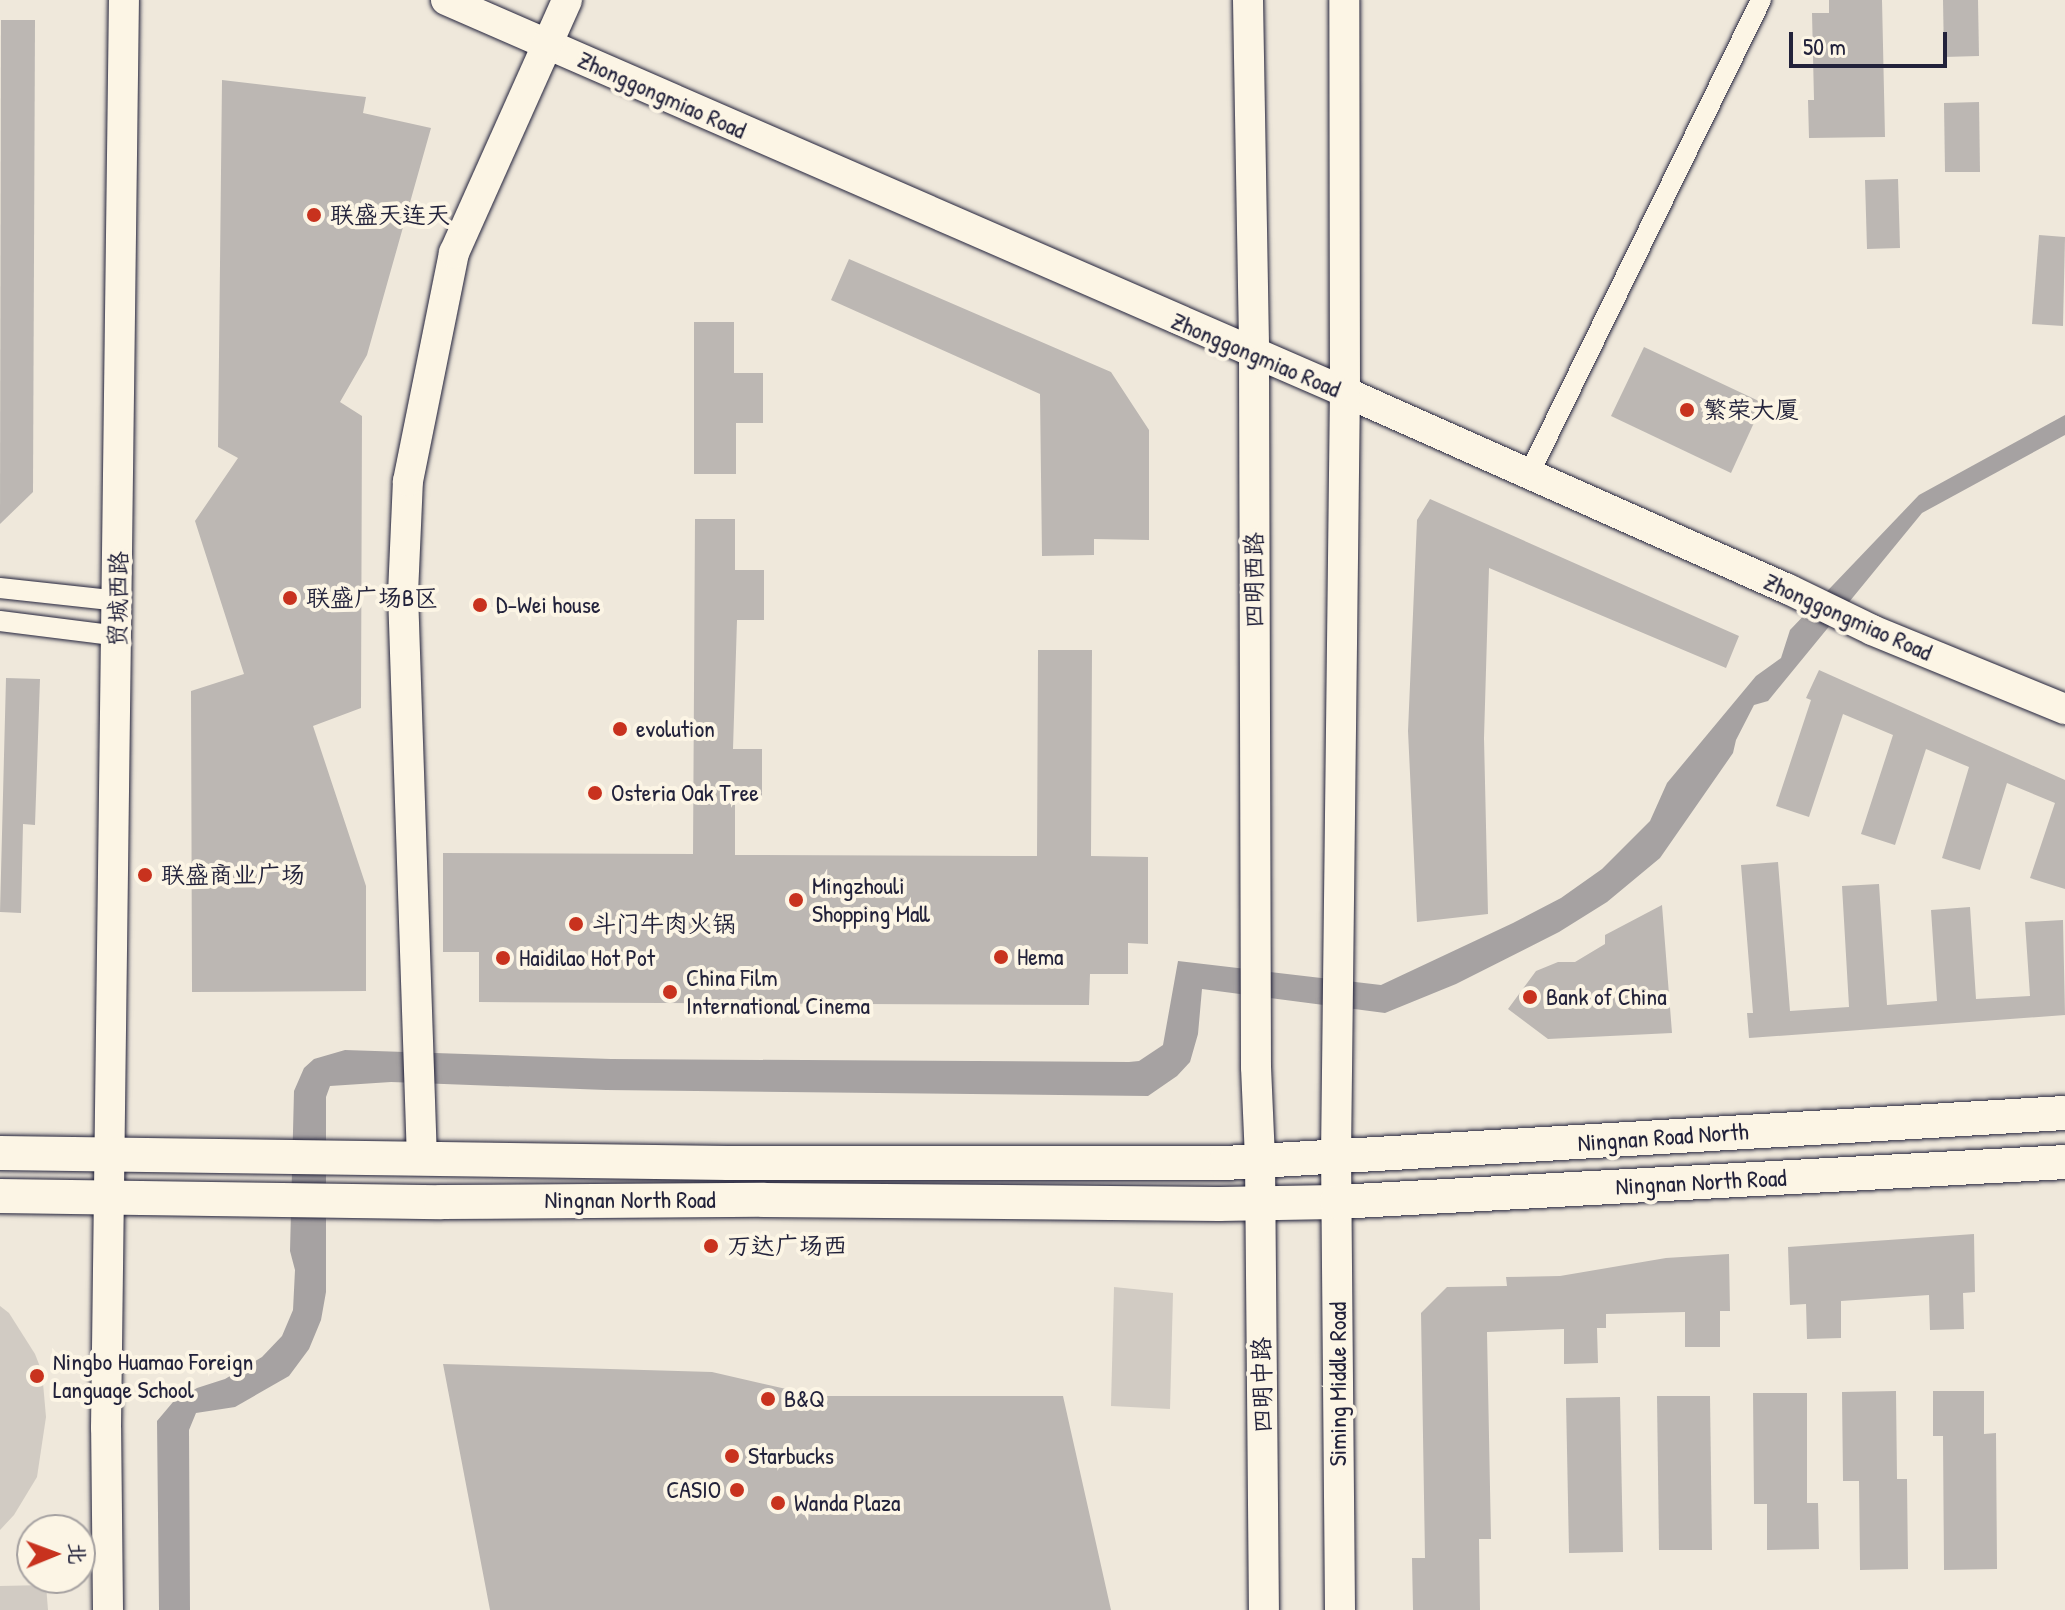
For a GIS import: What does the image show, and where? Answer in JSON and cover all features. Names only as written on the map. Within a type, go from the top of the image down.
[{"type":"main road","name":"贸城西路","points":[[108,1610],[109,1197],[119,601],[124,0]]},
{"type":"main road","name":"Zhonggongmiao Road","points":[[446,0],[1254,355],[1345,392],[1788,589],[1872,630],[2065,709]]},
{"type":"main road","points":[[422,1160],[403,594],[408,481],[454,253],[545,43],[567,0]]},
{"type":"main road","points":[[1336,1157],[1345,392],[1344,0]]},
{"type":"main road","name":"四明西路","points":[[1248,1],[1254,355],[1256,1067],[1260,1160]]},
{"type":"main road","name":"Ningnan Road North","points":[[1260,1160],[2065,1113]]},
{"type":"main road","name":"Ningnan North Road","points":[[0,1153],[827,1163],[1260,1160]]},
{"type":"main road","name":"Siming Middle Road","points":[[1336,1157],[1340,1610]]},
{"type":"main road","name":"四明中路","points":[[1260,1160],[1264,1610]]},
{"type":"main road","name":"Ningnan North Road","points":[[0,1196],[441,1202],[1337,1202],[2065,1162]]},
{"type":"street","points":[[1529,474],[1761,0]]},
{"type":"street","points":[[0,588],[119,601]]},
{"type":"street","points":[[0,621],[118,636]]},
{"type":"shaded area","points":[[2065,415],[2065,435],[1922,513],[1768,701],[1754,705],[1736,740],[1733,753],[1660,858],[1607,902],[1559,932],[1456,984],[1385,1013],[1202,989],[1198,1034],[1190,1062],[1177,1076],[1148,1096],[606,1090],[391,1082],[330,1086],[326,1097],[326,1292],[321,1320],[309,1349],[289,1376],[235,1407],[196,1413],[189,1430],[190,1610],[159,1610],[157,1421],[173,1402],[197,1388],[225,1379],[262,1357],[282,1336],[293,1310],[295,1270],[290,1251],[294,1091],[304,1068],[314,1059],[345,1050],[611,1059],[1129,1062],[1139,1061],[1163,1045],[1178,961],[1381,985],[1561,898],[1602,869],[1650,821],[1667,783],[1756,676],[1781,658],[1790,630],[1919,495]]},
{"type":"shaded area","points":[[1114,1287],[1173,1293],[1170,1409],[1111,1406]]},
{"type":"shaded area","points":[[0,1306],[9,1313],[35,1354],[42,1372],[46,1417],[37,1477],[14,1515],[0,1530]]},
{"type":"shaded area","points":[[0,1586],[16,1586],[16,1594],[47,1594],[48,1610],[0,1610]]},
{"type":"building","points":[[1829,0],[1882,0],[1885,137],[1809,138],[1808,100],[1814,100],[1812,13],[1829,13]]},
{"type":"building","points":[[1943,0],[1978,0],[1979,56],[1944,57]]},
{"type":"building","points":[[1,20],[35,20],[33,492],[0,524]]},
{"type":"building","name":"联盛广场B区","points":[[222,80],[366,97],[363,113],[431,128],[367,355],[340,402],[362,416],[361,708],[313,726],[366,886],[366,991],[192,992],[191,691],[244,674],[195,521],[238,458],[218,447]]},
{"type":"building","points":[[1979,102],[1980,172],[1945,172],[1944,103]]},
{"type":"building","points":[[1898,179],[1900,248],[1867,249],[1865,180]]},
{"type":"building","points":[[2039,235],[2065,237],[2063,326],[2032,324]]},
{"type":"building","points":[[849,259],[1111,372],[1149,430],[1149,540],[1094,539],[1094,555],[1042,556],[1040,394],[831,300]]},
{"type":"building","points":[[694,322],[734,322],[734,373],[763,373],[763,423],[736,423],[736,474],[694,474]]},
{"type":"building","name":"繁荣大厦","points":[[1644,347],[1763,403],[1731,473],[1611,416]]},
{"type":"building","points":[[1430,499],[1739,636],[1726,668],[1489,568],[1484,738],[1488,914],[1417,922],[1408,731],[1417,520]]},
{"type":"building","name":"Mingzhouli Shopping Mall","points":[[695,519],[735,519],[735,570],[764,570],[764,620],[737,620],[733,749],[762,749],[762,800],[735,799],[735,855],[1037,856],[1038,650],[1092,650],[1091,856],[1148,857],[1148,944],[1128,943],[1128,974],[1090,974],[1089,1005],[479,1002],[479,952],[443,952],[443,853],[693,854]]},
{"type":"building","points":[[1819,670],[2065,780],[2065,889],[2030,878],[2055,803],[2007,783],[1980,870],[1942,858],[1969,767],[1926,749],[1895,845],[1861,834],[1893,735],[1843,714],[1809,817],[1776,806],[1811,700],[1806,698]]},
{"type":"building","points":[[6,678],[40,679],[35,825],[23,824],[21,913],[0,912]]},
{"type":"building","points":[[1778,862],[1790,1011],[1849,1007],[1842,886],[1879,884],[1887,1005],[1937,1001],[1931,910],[1970,907],[1976,999],[2030,996],[2025,922],[2063,920],[2065,1015],[1749,1038],[1747,1013],[1753,1013],[1741,865]]},
{"type":"building","points":[[1662,905],[1672,1033],[1548,1039],[1508,1009],[1536,971],[1558,962],[1575,962],[1605,944],[1605,935]]},
{"type":"building","points":[[1974,1234],[1975,1292],[1963,1293],[1964,1329],[1930,1330],[1929,1295],[1841,1301],[1841,1338],[1807,1339],[1806,1304],[1790,1305],[1788,1247]]},
{"type":"building","points":[[1729,1254],[1730,1311],[1720,1311],[1720,1347],[1685,1347],[1685,1312],[1606,1314],[1606,1328],[1597,1328],[1598,1363],[1564,1364],[1564,1329],[1487,1332],[1491,1539],[1479,1539],[1480,1610],[1413,1610],[1412,1558],[1425,1558],[1421,1313],[1447,1287],[1507,1286],[1506,1277],[1560,1276],[1666,1258]]},
{"type":"building","name":"Wanda Plaza","points":[[443,1364],[712,1372],[817,1396],[1063,1396],[1111,1610],[490,1610]]},
{"type":"building","points":[[1896,1391],[1897,1479],[1907,1479],[1908,1569],[1860,1570],[1859,1481],[1843,1481],[1842,1392]]},
{"type":"building","points":[[1933,1391],[1984,1391],[1984,1434],[1996,1433],[1997,1569],[1944,1570],[1943,1436],[1933,1436]]},
{"type":"building","points":[[1753,1393],[1807,1393],[1807,1503],[1818,1503],[1819,1549],[1767,1550],[1767,1504],[1754,1504]]},
{"type":"building","points":[[1657,1396],[1710,1396],[1712,1550],[1659,1550]]},
{"type":"building","points":[[1620,1397],[1623,1552],[1569,1553],[1566,1398]]},
{"type":"place","name":"联盛天连天","points":[[314,215]]},
{"type":"place","name":"繁荣大厦","points":[[1687,410]]},
{"type":"place","name":"联盛广场B区","points":[[290,598]]},
{"type":"place","name":"D-Wei house","points":[[480,605]]},
{"type":"place","name":"evolution","points":[[620,729]]},
{"type":"place","name":"Osteria Oak Tree","points":[[595,793]]},
{"type":"place","name":"联盛商业广场","points":[[145,875]]},
{"type":"place","name":"Mingzhouli Shopping Mall","points":[[796,900]]},
{"type":"place","name":"斗门牛肉火锅","points":[[576,924]]},
{"type":"place","name":"Hema","points":[[1001,957]]},
{"type":"place","name":"Haidilao Hot Pot","points":[[503,958]]},
{"type":"place","name":"China Film International Cinema","points":[[670,992]]},
{"type":"place","name":"Bank of China","points":[[1530,997]]},
{"type":"place","name":"万达广场西","points":[[711,1246]]},
{"type":"place","name":"Ningbo Huamao Foreign Language School","points":[[37,1376]]},
{"type":"place","name":"B&Q","points":[[768,1399]]},
{"type":"place","name":"Starbucks","points":[[732,1456]]},
{"type":"place","name":"CASIO","points":[[737,1490]]},
{"type":"place","name":"Wanda Plaza","points":[[778,1503]]}]
